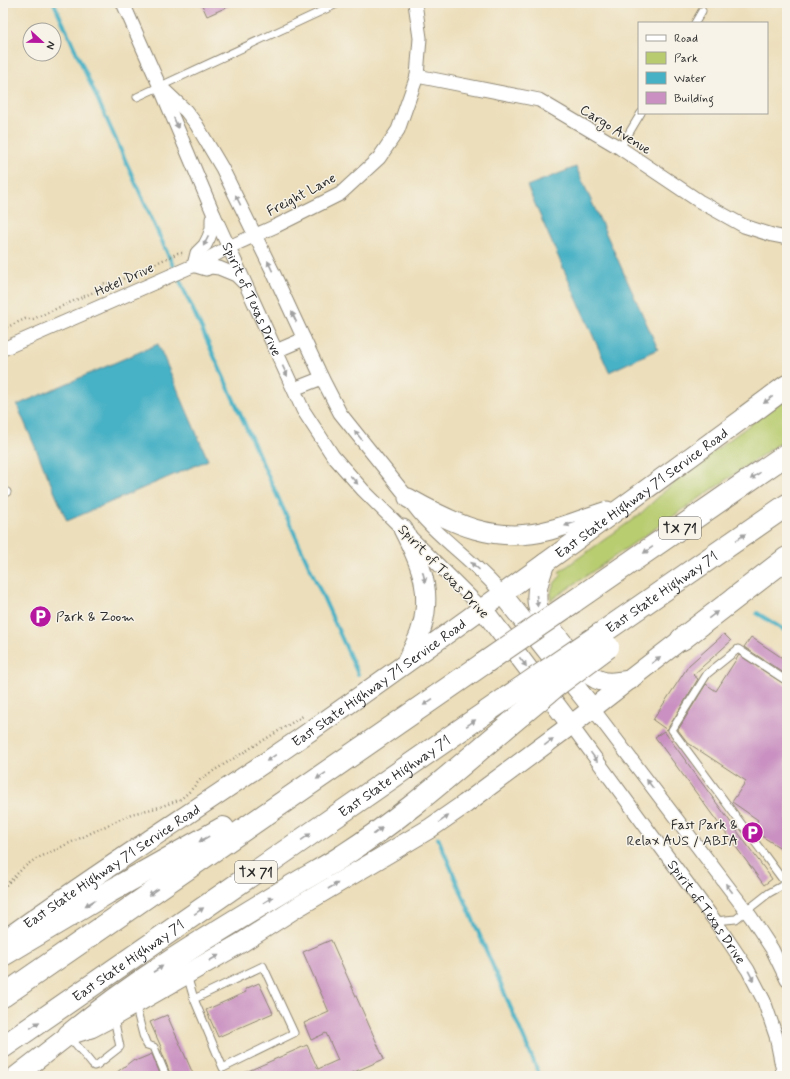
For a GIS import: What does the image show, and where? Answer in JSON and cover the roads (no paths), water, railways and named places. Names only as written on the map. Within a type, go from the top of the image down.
[{"type":"highway","points":[[748,415],[787,386]]},
{"type":"highway","name":"TX 71","points":[[3,996],[787,454]]},
{"type":"highway","name":"East State Highway 71","points":[[3,1048],[508,697],[641,620],[709,559],[787,505]]},
{"type":"highway","points":[[682,639],[787,558]]},
{"type":"highway","points":[[69,1035],[125,991],[190,948],[344,855],[373,835],[411,806],[557,685],[603,641]]},
{"type":"highway","points":[[3,955],[100,897],[213,834],[234,823],[265,814]]},
{"type":"highway","points":[[3,1010],[46,979],[108,923]]},
{"type":"street","name":"Spirit of Texas Drive","points":[[123,3],[214,215],[303,410],[333,456],[363,490],[482,608],[715,921],[748,970],[764,1001],[776,1036],[784,1076]]},
{"type":"street","name":"Freight Lane","points":[[255,235],[340,194],[379,158],[398,130],[417,76],[420,38],[414,3]]},
{"type":"street","name":"Cargo Avenue","points":[[417,76],[539,100],[620,148],[699,201],[744,226],[787,238]]},
{"type":"street","name":"Spirit of Texas Drive","points":[[160,87],[186,111],[196,124],[222,168],[340,413],[416,508],[443,537],[484,574],[502,594],[593,709],[746,911],[772,948],[787,980]]},
{"type":"street","points":[[214,215],[209,237],[205,245],[197,253],[190,267],[206,269],[211,267],[219,268],[236,276],[246,284]]},
{"type":"street","name":"Hotel Drive","points":[[3,349],[190,267],[255,235]]},
{"type":"street","points":[[276,351],[304,339]]},
{"type":"street","points":[[294,389],[322,378]]},
{"type":"street","name":"East State Highway 71 Service Road","points":[[3,941],[47,909],[249,773],[406,664],[748,415]]},
{"type":"street","points":[[408,498],[464,527],[500,534],[517,535],[542,532],[620,508]]},
{"type":"street","points":[[403,529],[420,564],[427,597],[426,613],[420,634],[406,664]]},
{"type":"street","points":[[545,563],[536,594],[536,604],[540,614],[586,672],[594,679],[604,683],[630,680]]},
{"type":"street","points":[[16,1076],[69,1035],[91,1028],[114,1016],[186,973],[241,943],[299,906],[423,833],[571,726],[682,639]]},
{"type":"lane","points":[[137,97],[339,3]]},
{"type":"lane","points":[[696,22],[702,11]]},
{"type":"lane","points":[[620,148],[640,114]]},
{"type":"lane","points":[[715,921],[736,919],[769,893],[787,884],[672,730],[707,674],[738,649],[787,681]]},
{"type":"lane","points":[[186,973],[194,999],[223,1068],[294,1033],[263,966],[194,999]]},
{"type":"lane","points":[[135,1004],[147,1045],[154,1047],[166,1076]]},
{"type":"lane","points":[[69,1035],[94,1066],[119,1049],[120,1045],[114,1016]]},
{"type":"water","points":[[576,167],[658,349],[609,372],[527,186]]},
{"type":"water","points":[[158,344],[208,460],[67,521],[17,405]]},
{"type":"waterway","points":[[54,3],[358,674]]},
{"type":"waterway","points":[[757,613],[787,632]]},
{"type":"waterway","points":[[438,838],[540,1076]]},
{"type":"place","name":"Park & Zoom","points":[[40,616]]},
{"type":"place","name":"Fast Park & Relax AUS / ABIA","points":[[753,832]]}]
